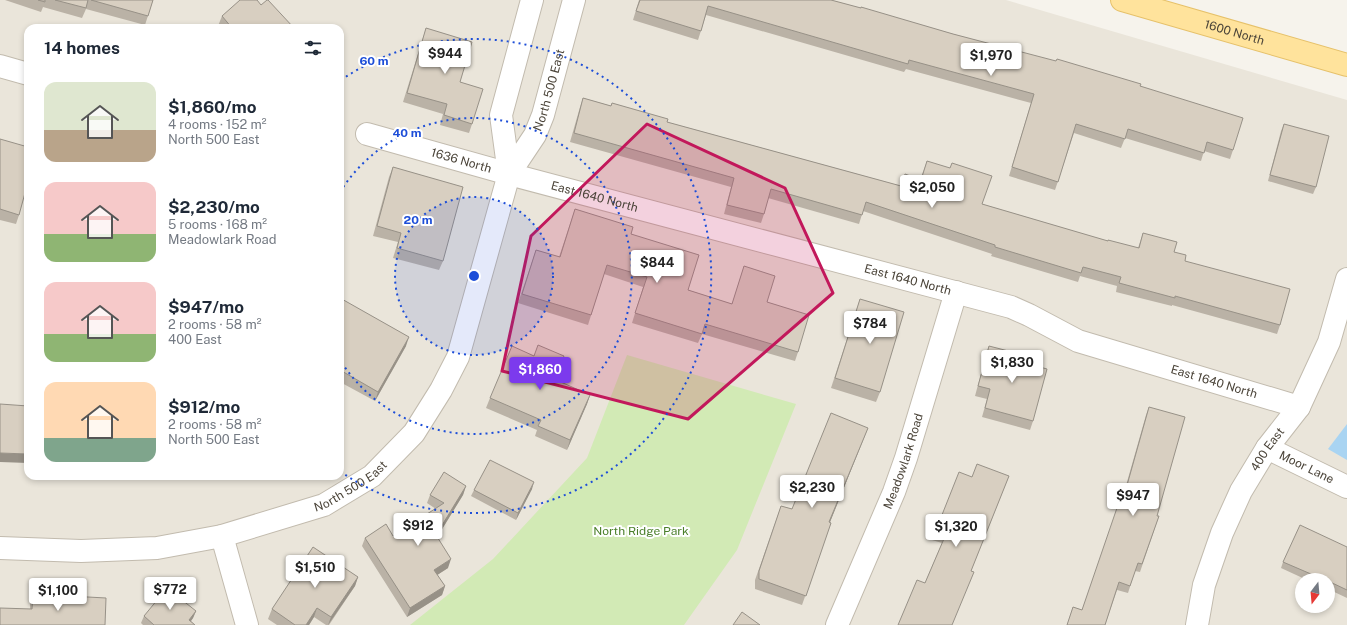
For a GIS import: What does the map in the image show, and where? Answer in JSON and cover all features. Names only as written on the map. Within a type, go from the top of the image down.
[{"type":"main road","name":"1600 North","points":[[1122,0],[1347,64]]},
{"type":"street","name":"North 500 East","points":[[509,174],[501,115],[532,0]]},
{"type":"street","name":"North 500 East","points":[[0,548],[81,551],[157,548],[222,536],[324,505],[372,476],[414,433],[441,390],[458,357],[509,174],[535,135],[543,115],[574,0]]},
{"type":"street","points":[[0,66],[24,73]]},
{"type":"street","name":"1636 North","points":[[368,134],[509,174]]},
{"type":"street","name":"East 1640 North","points":[[509,174],[1011,307],[1078,341],[1300,407]]},
{"type":"street","name":"400 East","points":[[1197,625],[1204,585],[1222,533],[1241,491],[1267,448],[1300,407],[1328,342],[1347,278]]},
{"type":"street","name":"Meadowlark Road","points":[[837,625],[894,492],[906,458],[956,292]]},
{"type":"street","name":"Moor Lane","points":[[1267,448],[1347,487]]},
{"type":"street","points":[[222,536],[247,625]]},
{"type":"highlighted area","points":[[647,124],[785,188],[833,293],[688,419],[502,371],[531,236]]},
{"type":"shaded area","points":[[0,0],[1006,0],[1347,100],[1347,625],[0,625]]},
{"type":"green space","name":"North Ridge Park","points":[[627,355],[796,404],[737,550],[684,625],[410,625],[493,559],[587,458]]},
{"type":"water","points":[[1347,424],[1347,460],[1328,449]]},
{"type":"building","points":[[55,0],[88,0],[86,8]]},
{"type":"building","points":[[91,0],[153,0],[148,16]]},
{"type":"building","points":[[240,0],[257,0],[261,5],[268,0],[290,24],[229,24],[222,16]]},
{"type":"building","points":[[640,0],[831,0],[1056,61],[1057,59],[1141,84],[1140,86],[1243,118],[1233,150],[1207,142],[1204,153],[1128,129],[1125,139],[1076,124],[1058,182],[1012,167],[1034,94],[909,60],[908,64],[708,6],[701,31],[636,11]]},
{"type":"building","points":[[426,28],[472,42],[460,82],[483,89],[472,124],[444,115],[447,104],[407,93]]},
{"type":"building","points":[[583,98],[611,106],[612,103],[668,119],[667,122],[901,186],[905,174],[921,180],[927,161],[950,168],[952,163],[992,176],[982,204],[1108,241],[1139,248],[1143,233],[1177,242],[1174,252],[1186,255],[1185,261],[1290,289],[1280,325],[1175,296],[1175,298],[1119,283],[1121,277],[1083,267],[1081,273],[995,247],[995,245],[866,202],[862,215],[771,189],[764,214],[727,205],[734,178],[574,133]]},
{"type":"building","points":[[1284,124],[1329,136],[1316,187],[1270,175]]},
{"type":"building","points":[[0,139],[24,146],[24,197],[19,215],[0,209]]},
{"type":"building","points":[[393,167],[463,187],[443,261],[397,248],[401,233],[377,226]]},
{"type":"building","points":[[575,209],[633,227],[631,234],[699,255],[688,290],[732,304],[744,266],[775,276],[767,302],[809,315],[798,352],[705,324],[702,334],[635,313],[647,277],[607,265],[591,315],[522,294],[536,250],[560,257]]},
{"type":"building","points":[[860,299],[904,312],[880,392],[835,378]]},
{"type":"building","points":[[344,300],[409,337],[378,392],[344,372]]},
{"type":"building","points":[[538,345],[564,356],[554,379],[590,395],[570,440],[538,426],[541,420],[490,398],[512,346],[534,356]]},
{"type":"building","points":[[989,346],[1020,354],[1018,361],[1047,369],[1033,421],[985,408],[990,389],[978,386]]},
{"type":"building","points":[[0,404],[24,406],[24,454],[0,453]]},
{"type":"building","points":[[1149,407],[1185,417],[1157,516],[1159,516],[1142,564],[1138,563],[1130,586],[1119,582],[1105,625],[1067,625],[1073,607],[1082,610],[1119,502],[1122,503]]},
{"type":"building","points":[[831,413],[868,428],[829,522],[831,523],[806,596],[759,579],[759,571],[781,506],[792,509]]},
{"type":"building","points":[[490,460],[534,482],[518,513],[474,490]]},
{"type":"building","points":[[977,464],[1009,476],[971,571],[974,572],[952,625],[898,625],[917,580],[925,583],[946,534],[936,530],[959,472],[972,477]]},
{"type":"building","points":[[444,472],[466,486],[436,535],[451,559],[434,570],[445,586],[410,608],[365,538],[386,524],[393,536],[444,503],[430,495]]},
{"type":"building","points":[[1300,525],[1347,547],[1347,590],[1335,584],[1335,573],[1309,573],[1283,562]]},
{"type":"building","points":[[313,547],[358,577],[331,617],[317,608],[306,625],[295,625],[272,609]]},
{"type":"building","points":[[167,588],[196,611],[189,620],[195,625],[154,625],[144,616]]},
{"type":"building","points":[[33,594],[106,598],[105,625],[0,625],[0,608],[32,609]]},
{"type":"building","points":[[742,612],[760,625],[733,625]]}]
